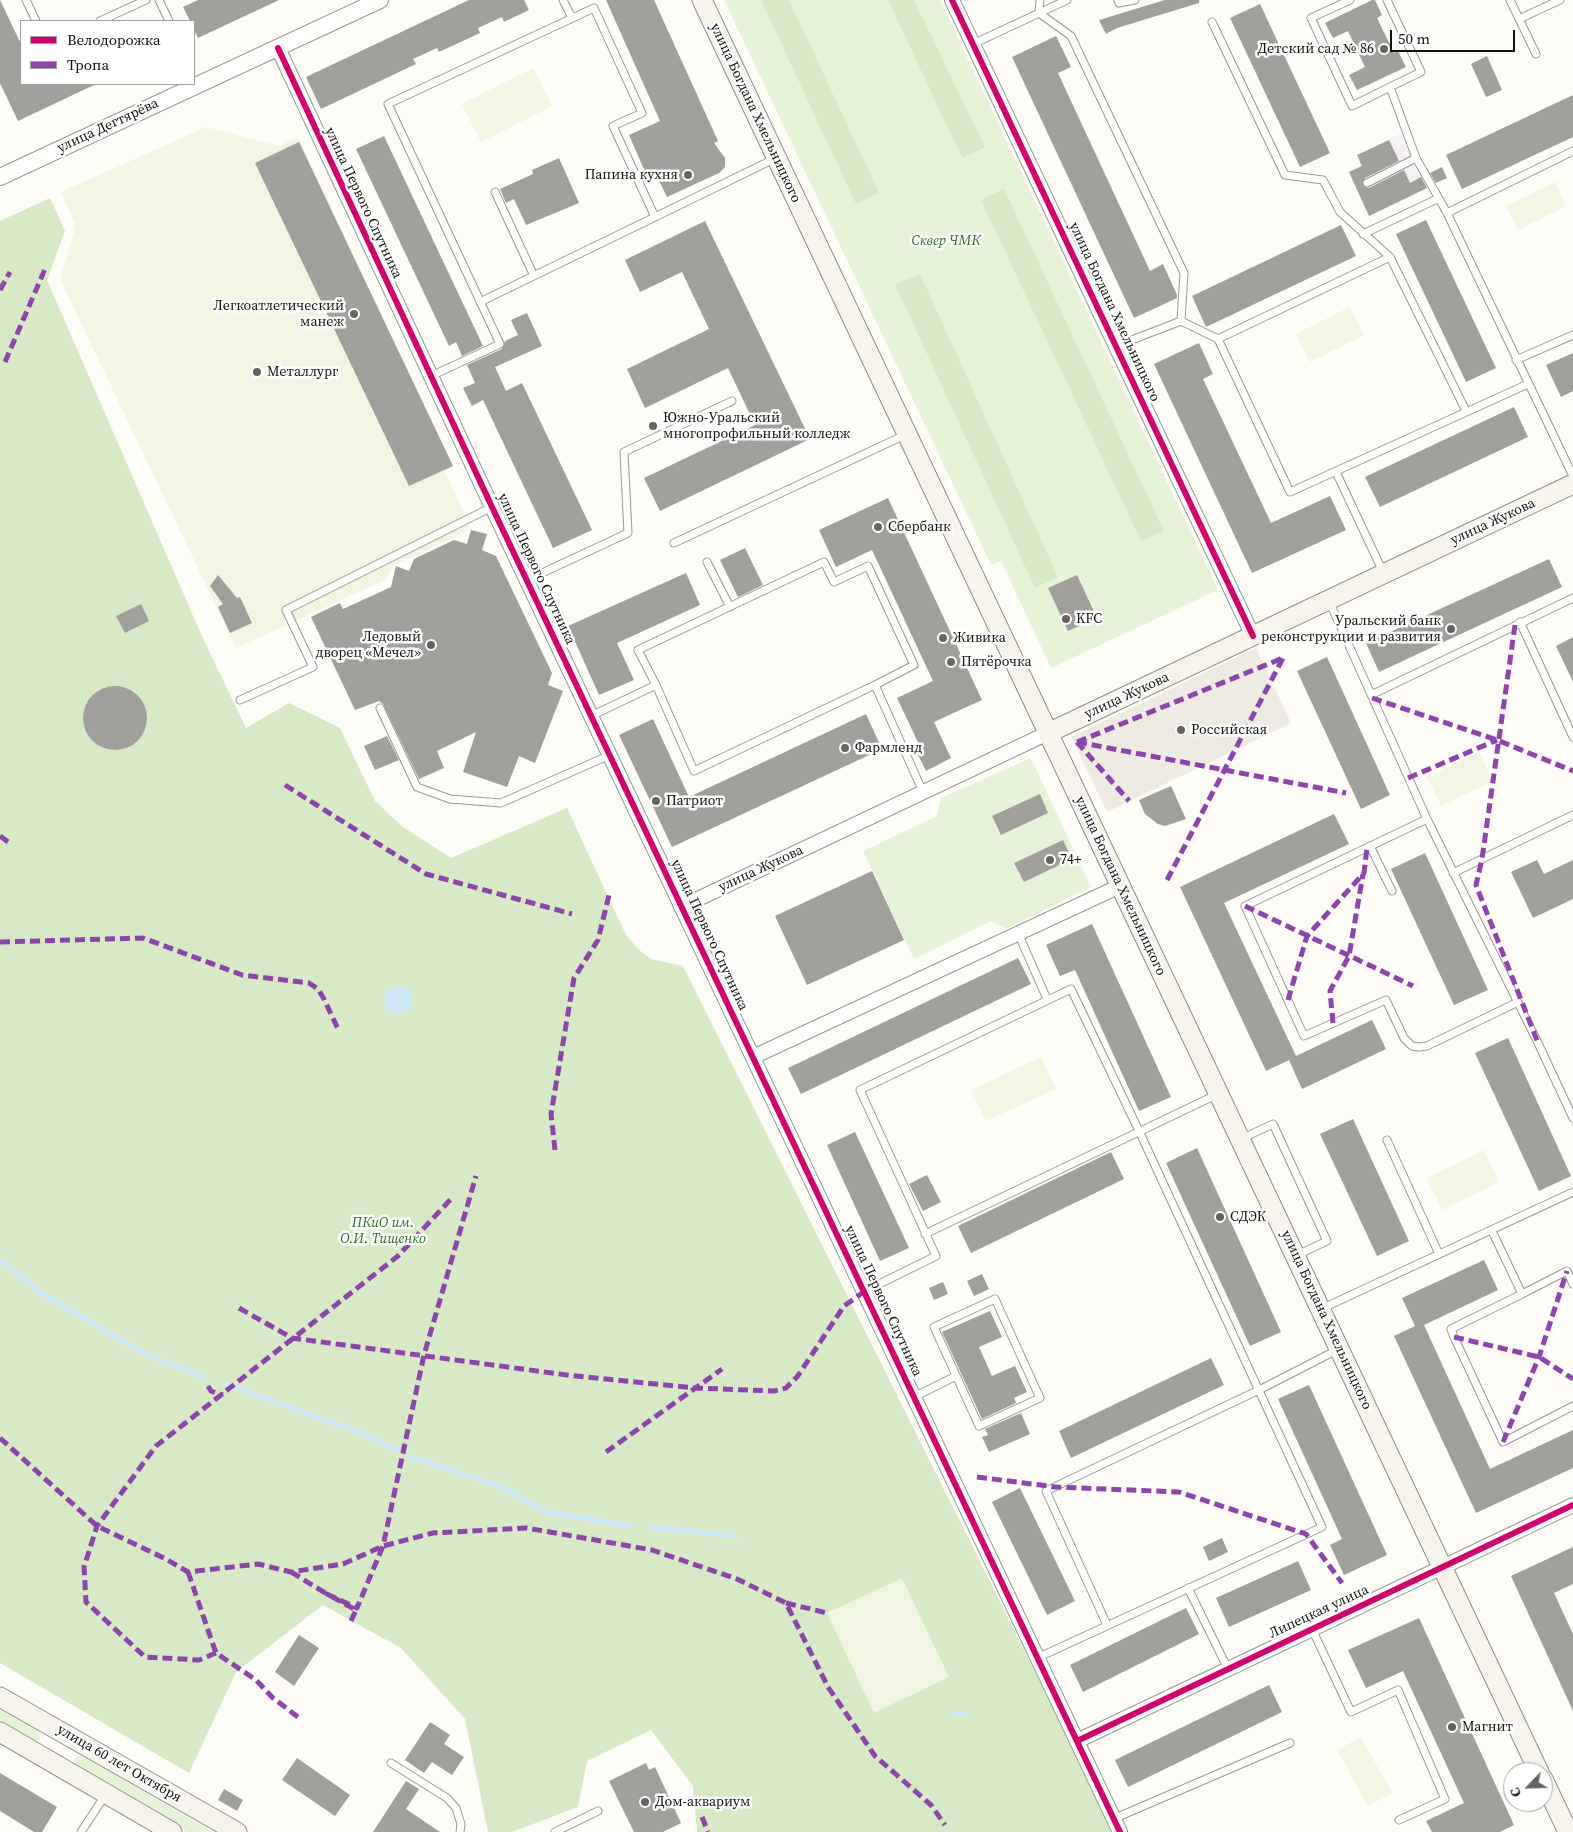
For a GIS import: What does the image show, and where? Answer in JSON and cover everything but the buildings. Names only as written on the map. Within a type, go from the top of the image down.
[{"type":"main road","name":"улица Богдана Хмельницкого","points":[[702,0],[1535,1762]]},
{"type":"main road","name":"улица Жукова","points":[[1048,733],[1573,484]]},
{"type":"main road","name":"улица 60 лет Октября","points":[[0,1697],[237,1832]]},
{"type":"main road","points":[[0,1732],[172,1832]]},
{"type":"main road","points":[[49,1760],[65,1733]]},
{"type":"main road","points":[[1553,1801],[1568,1832]]},
{"type":"street","name":"улица Дегтярёва","points":[[196,80],[278,48],[380,0]]},
{"type":"street","name":"улица Богдана Хмельницкого","points":[[952,0],[1253,636]]},
{"type":"street","name":"улица Первого Спутника","points":[[278,48],[492,507],[1120,1832]]},
{"type":"street","name":"улица Дегтярёва","points":[[2,172],[185,85]]},
{"type":"street","name":"улица Жукова","points":[[681,907],[1048,733]]},
{"type":"street","points":[[753,1058],[1120,886]]},
{"type":"street","name":"Липецкая улица","points":[[1076,1741],[1573,1505]]},
{"type":"lane","points":[[26,0],[36,20]]},
{"type":"lane","points":[[102,20],[146,0]]},
{"type":"lane","points":[[159,0],[169,20]]},
{"type":"lane","points":[[563,0],[572,18]]},
{"type":"lane","points":[[1039,14],[1040,0]]},
{"type":"lane","points":[[973,44],[1067,0]]},
{"type":"lane","points":[[1118,0],[1119,3],[1135,0]]},
{"type":"lane","points":[[1350,0],[1311,18],[1352,106],[1422,72],[1387,0]]},
{"type":"lane","points":[[1510,0],[1536,54]]},
{"type":"lane","points":[[1519,19],[1560,0]]},
{"type":"lane","points":[[431,376],[500,344],[388,104],[594,8],[642,113],[613,126],[655,217]]},
{"type":"lane","points":[[1039,14],[1071,36],[1184,273],[1180,321]]},
{"type":"lane","points":[[1212,22],[1285,175],[1324,180],[1340,212],[1390,257],[1466,411]]},
{"type":"lane","points":[[1390,87],[1416,158],[1437,199],[1447,213],[1573,476]]},
{"type":"lane","points":[[1447,213],[1573,151]]},
{"type":"lane","points":[[480,302],[776,157]]},
{"type":"lane","points":[[1367,183],[1416,158]]},
{"type":"lane","points":[[495,192],[534,276]]},
{"type":"lane","points":[[1363,234],[1437,199]]},
{"type":"lane","points":[[1218,339],[1390,257]]},
{"type":"lane","points":[[1116,346],[1180,321],[1218,339],[1290,492],[1528,384]]},
{"type":"lane","points":[[1516,360],[1573,335]]},
{"type":"lane","points":[[527,580],[628,533],[624,452],[732,401]]},
{"type":"lane","points":[[674,543],[907,434]]},
{"type":"lane","points":[[1336,472],[1384,574]]},
{"type":"lane","points":[[240,700],[313,667],[286,610],[492,507]]},
{"type":"lane","points":[[707,562],[730,607]]},
{"type":"lane","points":[[824,562],[834,582],[868,566],[914,665],[875,685],[694,771],[656,685],[638,650],[824,562]]},
{"type":"lane","points":[[1371,695],[1573,598]]},
{"type":"lane","points":[[1328,600],[1427,819],[1573,1118]]},
{"type":"lane","points":[[1520,622],[1573,738]]},
{"type":"lane","points":[[591,716],[656,685]]},
{"type":"lane","points":[[875,685],[923,792]]},
{"type":"lane","points":[[380,708],[417,787],[450,799],[501,803],[610,754]]},
{"type":"lane","points":[[1453,873],[1573,815]]},
{"type":"lane","points":[[1427,819],[1245,906],[1304,1036],[1386,1000],[1404,1038],[1412,1046],[1419,1048],[1427,1046],[1518,1002]]},
{"type":"lane","points":[[1370,846],[1392,891]]},
{"type":"lane","points":[[1018,934],[1048,999]]},
{"type":"lane","points":[[865,1291],[936,1256],[860,1090],[1071,989],[1140,1133],[1322,1527],[1037,1658]]},
{"type":"lane","points":[[925,1234],[1140,1133],[1218,1094]]},
{"type":"lane","points":[[1240,1140],[1272,1124],[1328,1241],[1295,1256]]},
{"type":"lane","points":[[1387,1140],[1439,1254]]},
{"type":"lane","points":[[1320,1309],[1573,1192]]},
{"type":"lane","points":[[1492,1230],[1522,1294]]},
{"type":"lane","points":[[1573,1284],[1567,1271],[1451,1329],[1503,1442],[1573,1406]]},
{"type":"lane","points":[[995,1299],[1040,1398],[979,1426],[956,1376],[934,1327],[995,1299]]},
{"type":"lane","points":[[1107,1625],[1046,1491],[1259,1390],[1339,1349]]},
{"type":"lane","points":[[914,1396],[956,1376]]},
{"type":"lane","points":[[1188,1588],[1228,1669]]},
{"type":"lane","points":[[1312,1629],[1352,1712],[1398,1690],[1445,1799],[1400,1820]]},
{"type":"lane","points":[[1113,1819],[1290,1742]]},
{"type":"lane","points":[[391,1763],[447,1798],[456,1808],[461,1824],[460,1832]]},
{"type":"lane","points":[[81,1832],[107,1794]]},
{"type":"lane","points":[[555,1832],[598,1811]]},
{"type":"shaded area","points":[[1400,134],[1425,189],[1381,211],[1376,202],[1365,207],[1349,172],[1361,166],[1357,155]]},
{"type":"shaded area","name":"Российская","points":[[1256,648],[1291,723],[1107,812],[1071,737]]},
{"type":"green space","name":"Сквер ЧМК","points":[[724,0],[940,0],[1218,590],[1051,668],[1001,561],[991,565]]},
{"type":"green space","points":[[761,0],[789,0],[879,193],[856,204]]},
{"type":"green space","points":[[888,0],[914,0],[985,147],[962,158]]},
{"type":"green space","points":[[533,68],[552,106],[481,142],[462,104]]},
{"type":"green space","name":"Металлург","points":[[206,127],[279,146],[298,137],[453,466],[445,471],[471,529],[393,566],[385,580],[236,648],[60,279],[76,226],[61,192]]},
{"type":"green space","points":[[1555,182],[1566,206],[1518,230],[1506,206]]},
{"type":"green space","points":[[1004,189],[1164,531],[1141,541],[981,200]]},
{"type":"green space","name":"ПКиО им. О.И. Тищенко","points":[[50,198],[65,231],[47,280],[201,634],[246,728],[289,703],[340,728],[375,801],[403,827],[451,858],[567,808],[626,935],[638,949],[651,959],[683,966],[1050,1702],[1111,1832],[697,1832],[693,1786],[651,1730],[587,1761],[578,1807],[512,1832],[488,1832],[465,1719],[401,1648],[323,1605],[236,1672],[189,1773],[0,1663],[0,221]]},
{"type":"green space","points":[[920,274],[1058,577],[1035,588],[895,284]]},
{"type":"green space","points":[[1350,307],[1364,335],[1310,362],[1296,334]]},
{"type":"green space","points":[[1479,752],[1493,781],[1441,806],[1427,777]]},
{"type":"green space","points":[[1031,758],[1091,887],[1006,929],[991,921],[914,959],[863,851],[937,816],[941,798]]},
{"type":"green space","points":[[1041,1057],[1056,1089],[986,1121],[971,1090]]},
{"type":"green space","points":[[1484,1150],[1499,1182],[1442,1210],[1427,1178]]},
{"type":"green space","points":[[902,1578],[949,1677],[874,1713],[827,1613]]},
{"type":"green space","points":[[0,1707],[39,1730],[40,1740],[33,1741],[0,1722]]},
{"type":"green space","points":[[1361,1737],[1392,1793],[1368,1806],[1337,1750]]},
{"type":"green space","points":[[81,1755],[213,1832],[187,1832],[76,1767],[74,1760],[77,1756]]},
{"type":"water","points":[[398,986],[408,990],[412,1000],[408,1010],[398,1014],[388,1010],[384,1000],[388,990]]},
{"type":"waterway","points":[[0,1260],[40,1292],[145,1354],[204,1377]]},
{"type":"waterway","points":[[225,1384],[231,1386]]},
{"type":"waterway","points":[[234,1387],[364,1434],[397,1450]]},
{"type":"waterway","points":[[409,1456],[501,1487],[547,1512],[631,1526]]},
{"type":"waterway","points":[[650,1527],[736,1536]]},
{"type":"waterway","points":[[954,1714],[967,1714]]},
{"type":"marked path","points":[[5,362],[45,269]]},
{"type":"marked path","points":[[0,290],[10,272]]},
{"type":"marked path","points":[[1515,625],[1482,859],[1476,885],[1538,1043]]},
{"type":"marked path","points":[[1077,742],[1283,658]]},
{"type":"marked path","points":[[1167,880],[1283,658]]},
{"type":"marked path","points":[[1372,698],[1497,740],[1573,771]]},
{"type":"marked path","points":[[1408,778],[1497,740]]},
{"type":"marked path","points":[[1077,742],[1346,793]]},
{"type":"marked path","points":[[1077,742],[1129,801]]},
{"type":"marked path","points":[[285,785],[426,874],[572,914]]},
{"type":"marked path","points":[[0,836],[11,844]]},
{"type":"marked path","points":[[1288,1000],[1307,936],[1364,873],[1367,848]]},
{"type":"marked path","points":[[1333,1023],[1330,991],[1349,956],[1363,874]]},
{"type":"marked path","points":[[555,1150],[551,1114],[574,978],[598,940],[609,895]]},
{"type":"marked path","points":[[1245,906],[1413,986]]},
{"type":"marked path","points":[[0,942],[143,938],[242,975],[309,983],[318,989],[338,1029]]},
{"type":"marked path","points":[[351,1621],[356,1610],[327,1594],[357,1608],[383,1546],[424,1355],[476,1176]]},
{"type":"marked path","points":[[216,1653],[199,1660],[145,1657],[86,1602],[84,1567],[97,1526],[156,1446],[398,1256],[451,1199]]},
{"type":"marked path","points":[[1503,1442],[1539,1357],[1567,1271]]},
{"type":"marked path","points":[[239,1308],[292,1338],[567,1375],[695,1388],[774,1391],[786,1388],[797,1377],[844,1306],[865,1291]]},
{"type":"marked path","points":[[1454,1337],[1539,1357],[1573,1379]]},
{"type":"marked path","points":[[606,1452],[722,1369]]},
{"type":"marked path","points":[[208,1386],[211,1391],[223,1395]]},
{"type":"marked path","points":[[0,1438],[97,1526],[166,1559],[188,1572],[258,1564],[291,1572],[343,1564],[383,1546],[433,1533],[527,1528],[652,1550],[737,1579],[786,1603],[828,1687],[875,1756],[931,1805],[945,1825]]},
{"type":"marked path","points":[[977,1477],[1056,1487],[1179,1492],[1306,1534],[1342,1583]]},
{"type":"marked path","points":[[188,1572],[216,1653],[256,1680],[273,1698],[298,1717]]},
{"type":"marked path","points":[[291,1572],[327,1594]]},
{"type":"marked path","points":[[786,1603],[827,1613]]},
{"type":"marked path","points":[[702,1817],[708,1832]]},
{"type":"cycle path","points":[[952,0],[1253,636]]},
{"type":"cycle path","points":[[278,48],[492,507],[1120,1832]]},
{"type":"cycle path","points":[[1077,1741],[1573,1505]]},
{"type":"place","name":"Детский сад № 86","points":[[1384,49]]},
{"type":"place","name":"Папина кухня","points":[[688,175]]},
{"type":"place","name":"Легкоатлетический манеж","points":[[354,314]]},
{"type":"place","name":"Металлург","points":[[257,372]]},
{"type":"place","name":"Южно-Уральский многопрофильный колледж","points":[[653,426]]},
{"type":"place","name":"Сбербанк","points":[[878,527]]},
{"type":"place","name":"KFC","points":[[1066,619]]},
{"type":"place","name":"Уральский банк реконструкции и развития","points":[[1451,629]]},
{"type":"place","name":"Живика","points":[[943,638]]},
{"type":"place","name":"Ледовый дворец «Мечел»","points":[[431,645]]},
{"type":"place","name":"Пятёрочка","points":[[951,662]]},
{"type":"place","name":"Российская","points":[[1181,730]]},
{"type":"place","name":"Фармленд","points":[[845,748]]},
{"type":"place","name":"Патриот","points":[[656,801]]},
{"type":"place","name":"74+","points":[[1050,860]]},
{"type":"place","name":"СДЭК","points":[[1220,1217]]},
{"type":"place","name":"Магнит","points":[[1452,1727]]},
{"type":"place","name":"Дом-аквариум","points":[[645,1802]]}]
